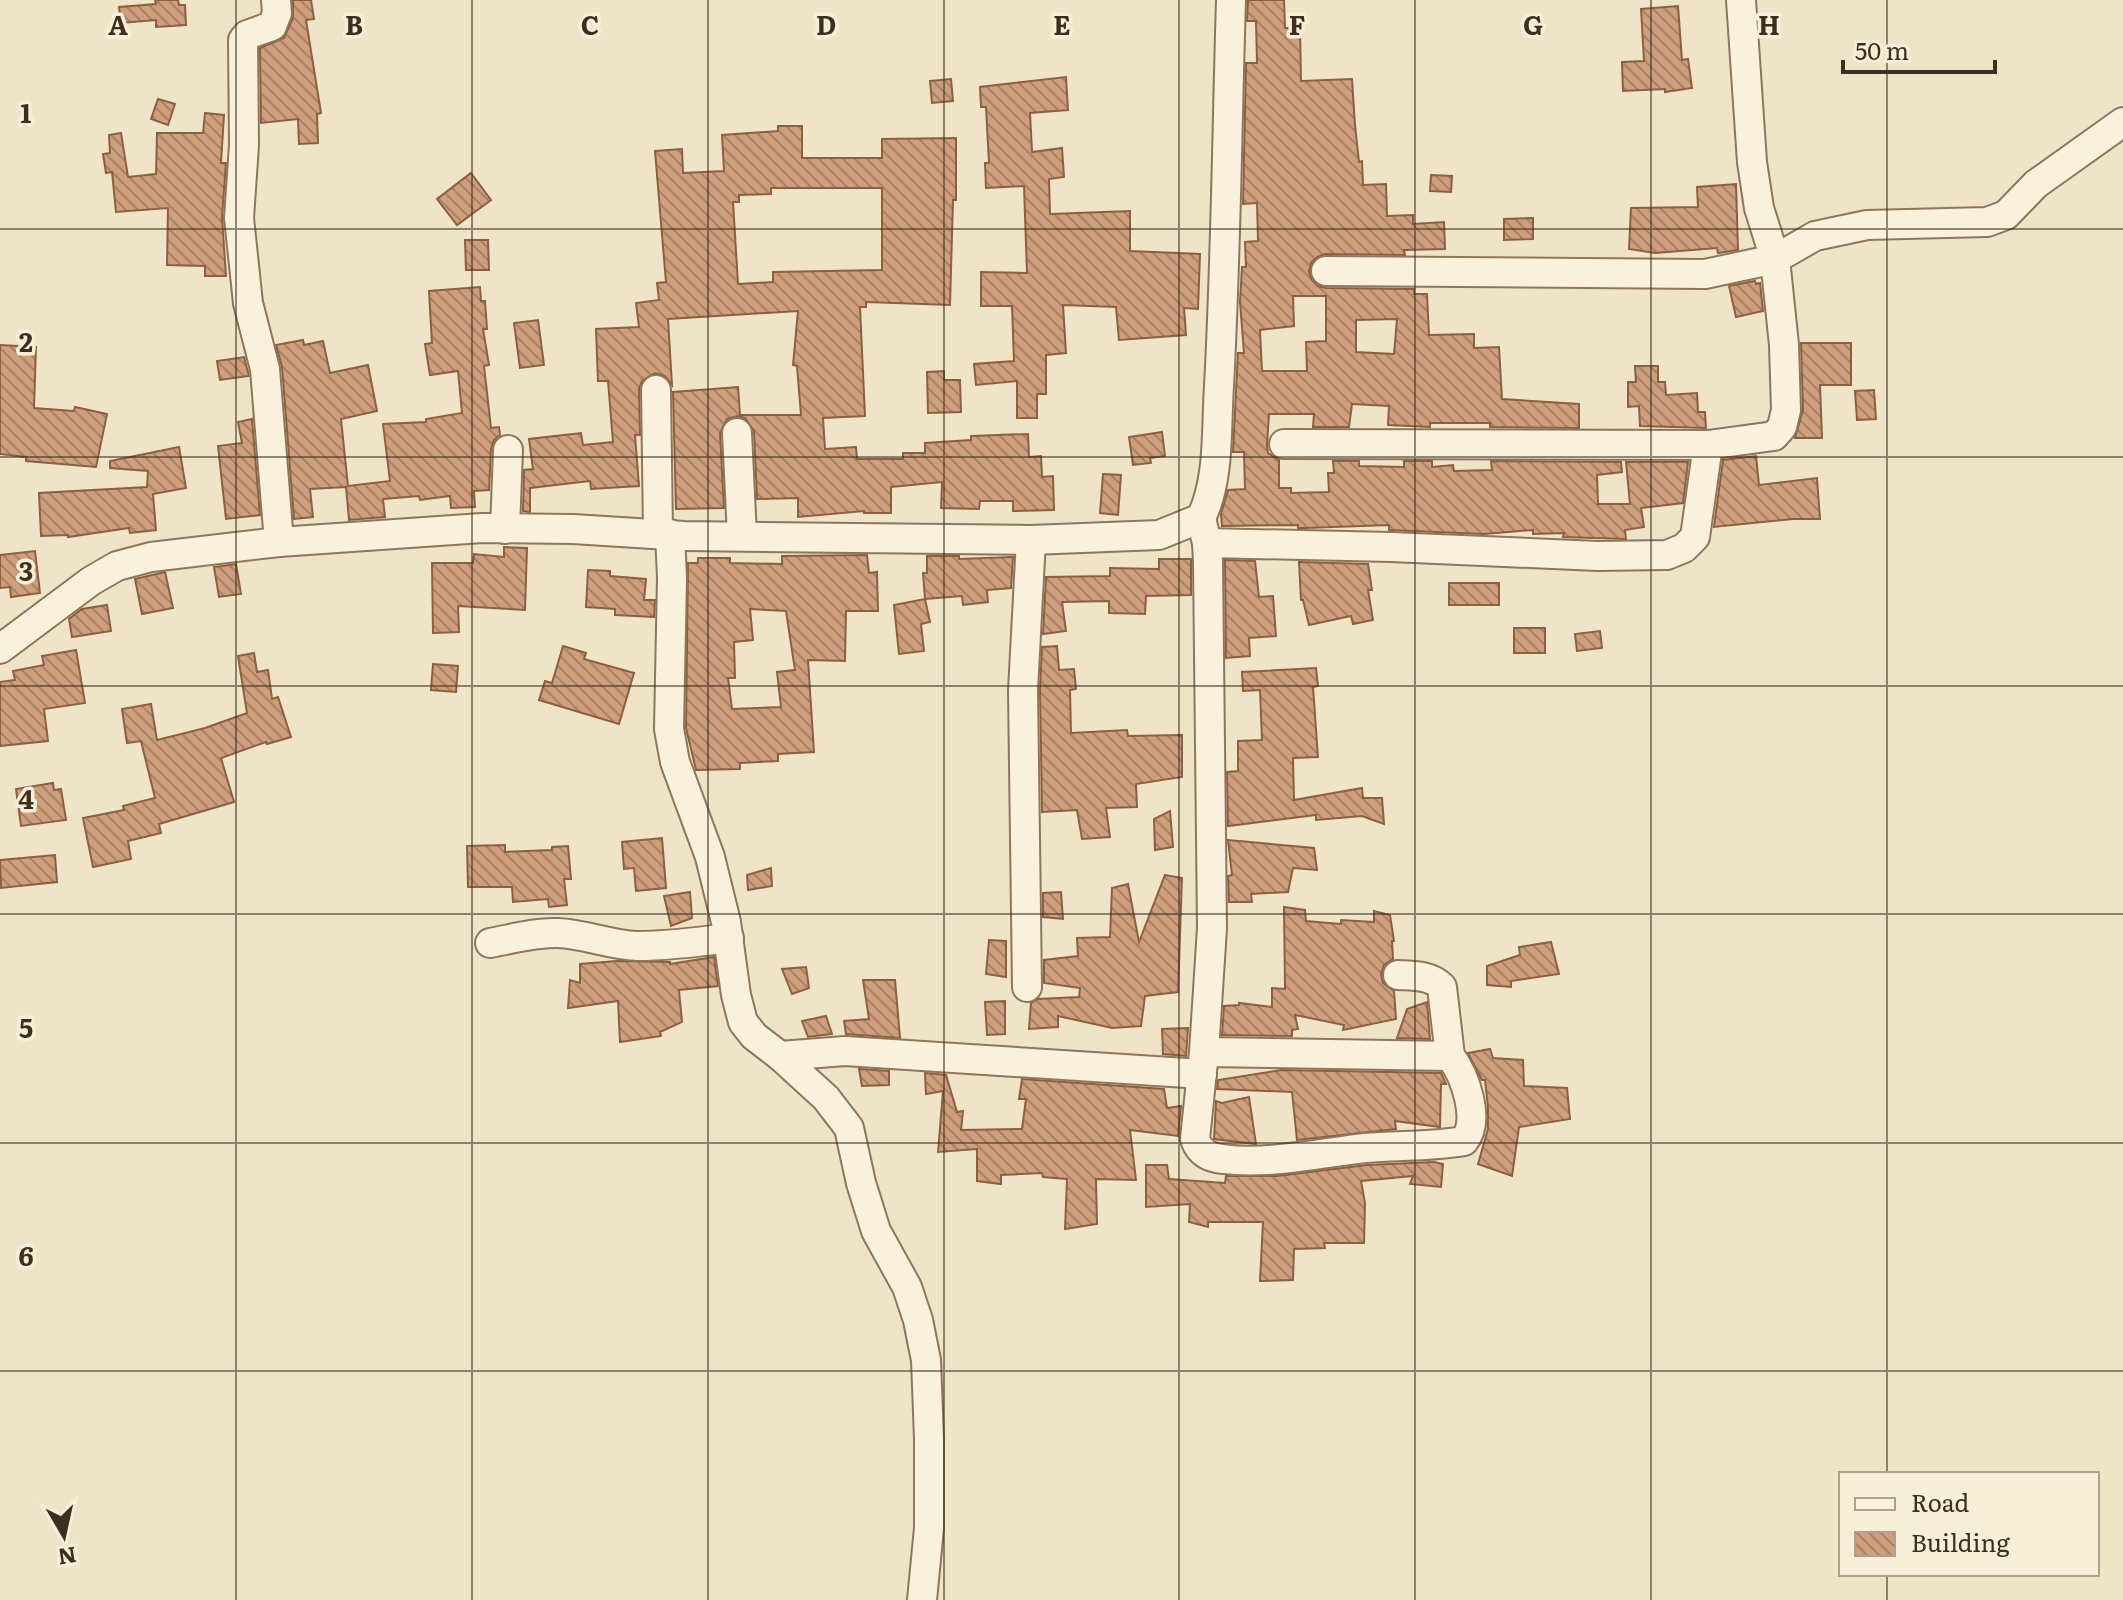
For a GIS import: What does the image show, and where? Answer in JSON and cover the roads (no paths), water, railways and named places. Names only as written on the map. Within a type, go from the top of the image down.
[{"type":"street","points":[[276,0],[277,13],[272,26],[247,35],[243,40],[244,145],[239,218],[248,303],[265,369],[279,542]]},
{"type":"street","points":[[1231,0],[1228,208],[1213,488],[1204,531],[1212,928],[1195,1139],[1198,1148],[1206,1155],[1221,1159],[1252,1160],[1464,1141],[1471,1132],[1472,1121],[1460,1068],[1450,1056],[1442,987],[1422,976],[1398,975]]},
{"type":"street","points":[[1284,444],[1708,445],[1774,436],[1782,427],[1786,410],[1784,345],[1775,259],[1759,208],[1752,162],[1741,0]]},
{"type":"street","points":[[1326,271],[1705,274],[1775,259],[1815,236],[1867,225],[1987,222],[2006,215],[2036,184],[2123,122]]},
{"type":"street","points":[[656,390],[664,534],[672,578],[669,729],[675,762],[710,857],[729,938],[736,995],[743,1022],[754,1036],[826,1098],[849,1128],[876,1231],[907,1287],[918,1320],[926,1360],[929,1439],[929,1528],[922,1600]]},
{"type":"street","points":[[737,433],[742,536]]},
{"type":"street","points":[[0,649],[91,581],[117,566],[151,557],[279,542],[505,529],[1031,540],[1204,531],[1391,547],[1598,556],[1667,555],[1684,548],[1695,537],[1708,445]]},
{"type":"street","points":[[505,529],[508,450]]},
{"type":"street","points":[[1027,987],[1023,690],[1031,540]]},
{"type":"street","points":[[490,943],[555,933],[635,946],[729,938]]},
{"type":"street","points":[[780,1056],[845,1051],[1203,1063],[1450,1056]]}]
